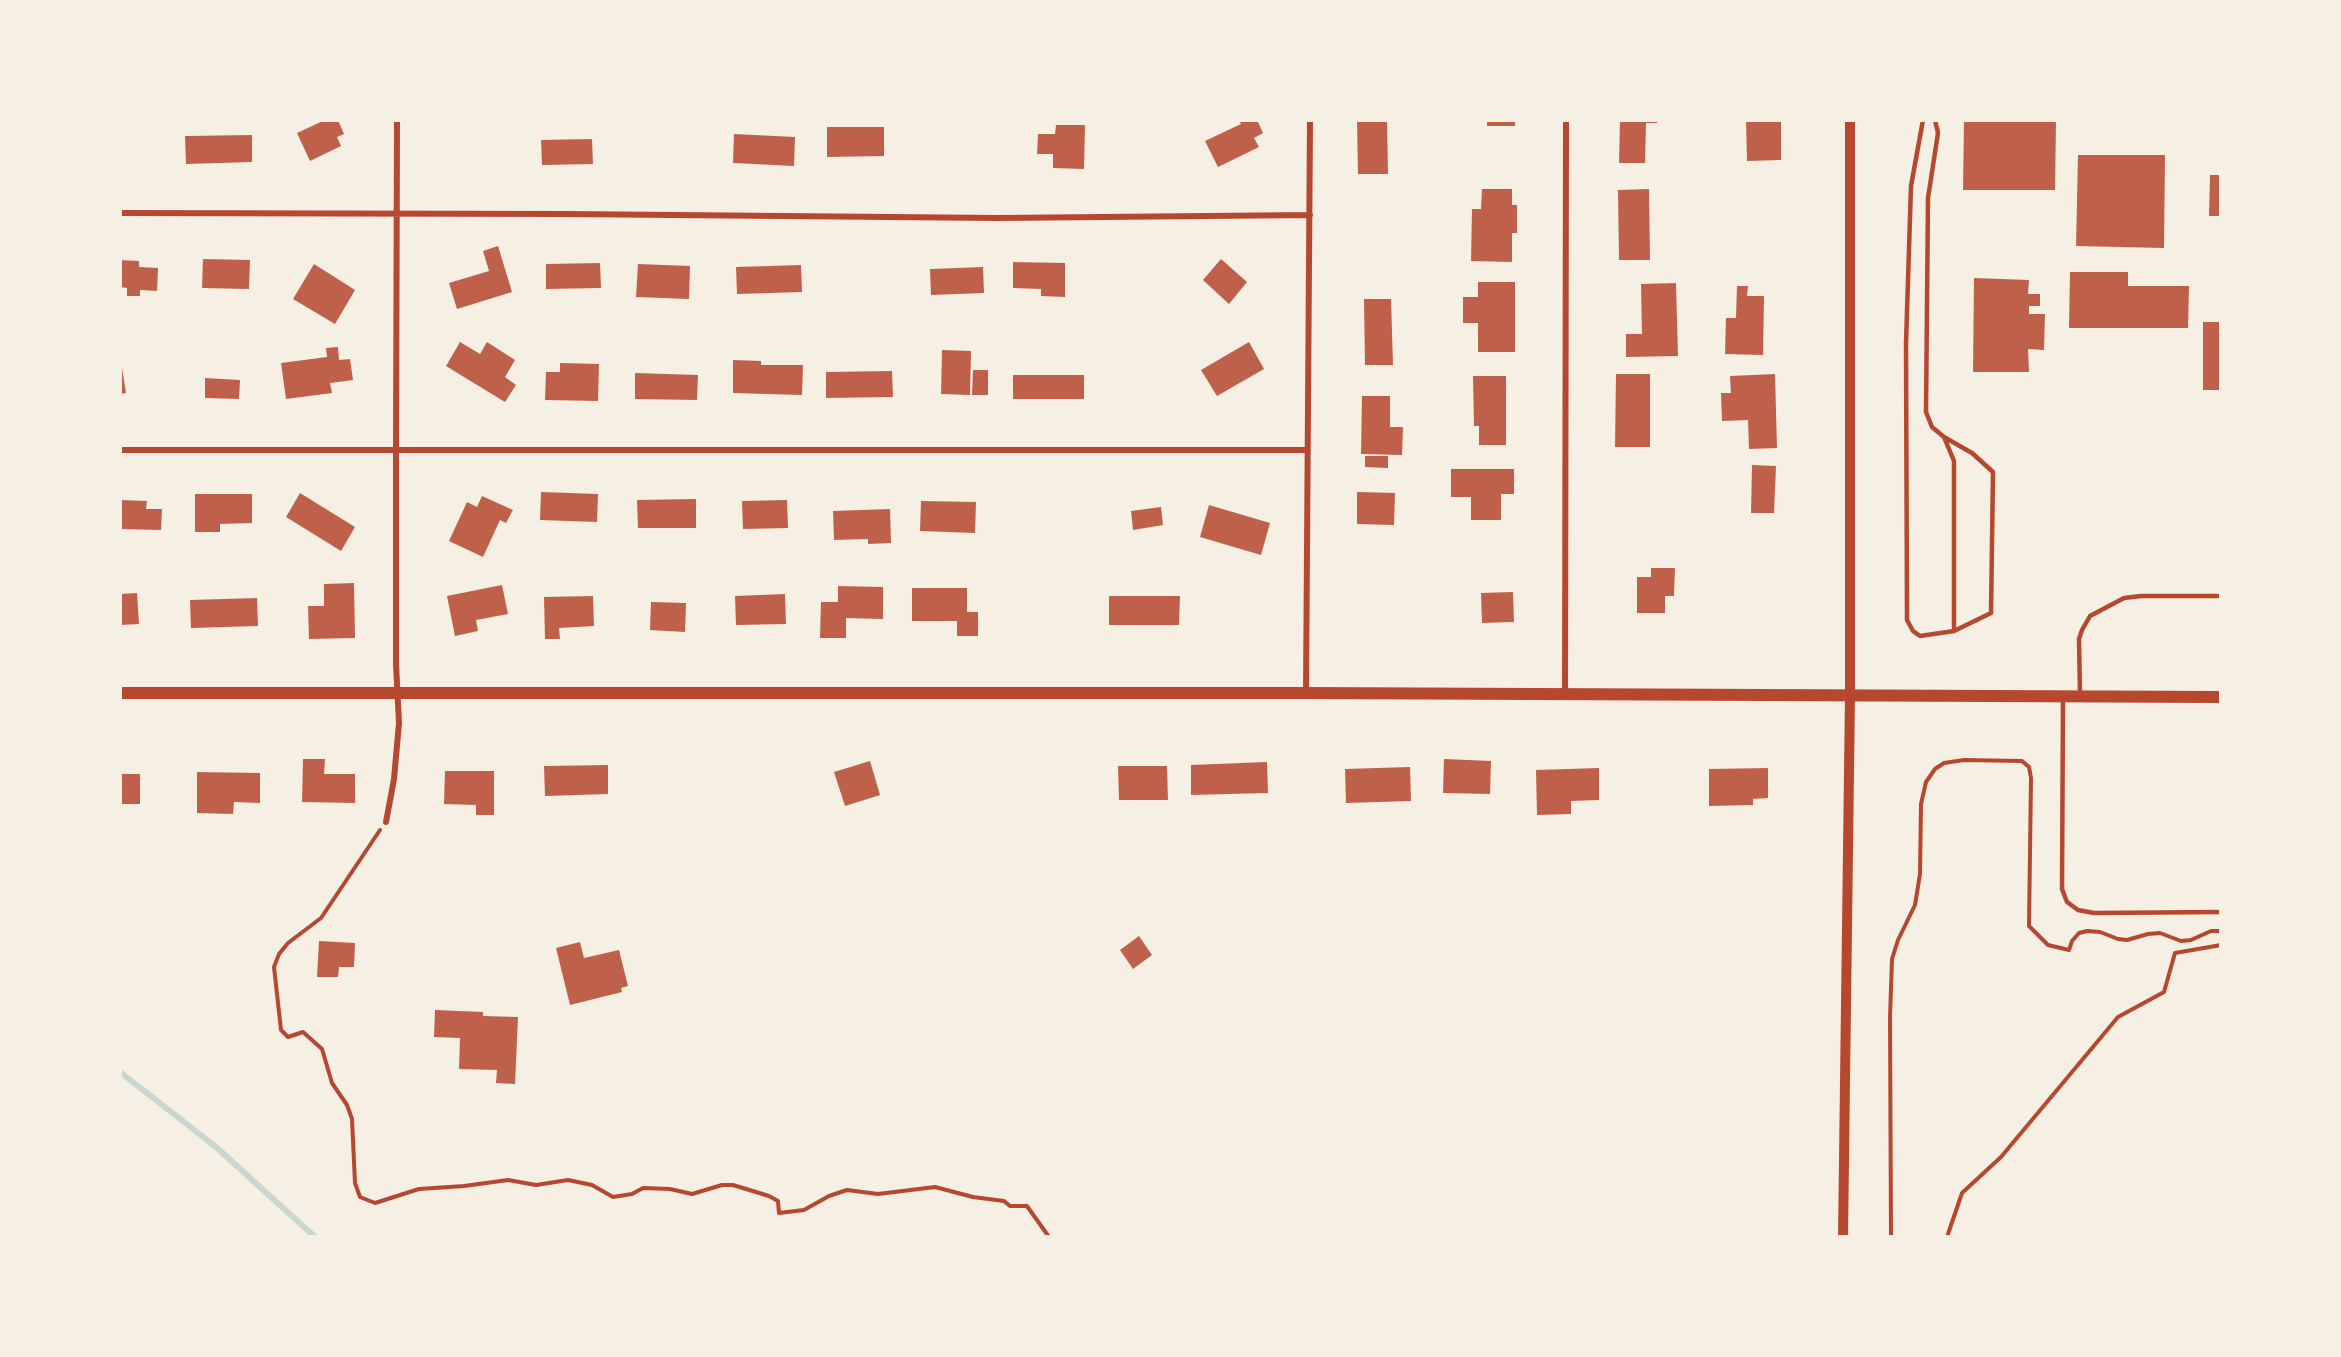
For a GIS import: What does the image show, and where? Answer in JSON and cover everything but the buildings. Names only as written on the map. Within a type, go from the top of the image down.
[{"type":"main road","points":[[120,693],[397,691],[2221,697]]},
{"type":"street","points":[[386,822],[394,779],[399,723],[396,450],[398,120]]},
{"type":"street","points":[[1306,693],[1310,120]]},
{"type":"street","points":[[1564,694],[1566,120]]},
{"type":"street","points":[[1843,1237],[1850,695],[1850,120]]},
{"type":"street","points":[[120,213],[999,218],[1310,215]]},
{"type":"street","points":[[120,450],[1307,450]]},
{"type":"lane","points":[[1923,120],[1911,186],[1906,355],[1907,620],[1913,631],[1920,636],[1953,631],[1991,613],[1993,472],[1972,453],[1944,437],[1932,427],[1926,412],[1928,198],[1938,133],[1935,120]]},
{"type":"lane","points":[[1944,437],[1954,461],[1953,631]]},
{"type":"lane","points":[[2080,696],[2079,639],[2090,616],[2124,598],[2141,596],[2221,597]]},
{"type":"lane","points":[[2063,696],[2062,889],[2067,902],[2078,910],[2094,913],[2221,912]]},
{"type":"path","points":[[1891,1237],[1892,959],[1898,940],[1915,905],[1920,874],[1922,804],[1926,782],[1935,769],[1944,763],[1964,760],[2022,761],[2029,767],[2031,778],[2029,926],[2048,945],[2069,950],[2072,940],[2079,933],[2087,931],[2100,932],[2127,940],[2160,933],[2181,940],[2191,940],[2211,931],[2221,931]]},
{"type":"path","points":[[386,822],[321,918],[288,944],[279,954],[273,967],[281,1030],[288,1037],[303,1032],[322,1049],[332,1083],[347,1105],[352,1119],[356,1183],[360,1197],[375,1203],[418,1189],[508,1180],[536,1185],[568,1180],[592,1185],[613,1197],[632,1194],[643,1188],[670,1189],[692,1194],[722,1185],[733,1185],[778,1201],[778,1213],[804,1210],[847,1190],[878,1194],[935,1187],[973,1197],[1004,1201],[1010,1206],[1028,1206],[1049,1237]]},
{"type":"path","points":[[1947,1237],[1962,1193],[2001,1156],[2118,1017],[2164,992],[2175,953],[2221,945]]},
{"type":"waterway","points":[[120,1072],[216,1147],[315,1237]]}]
